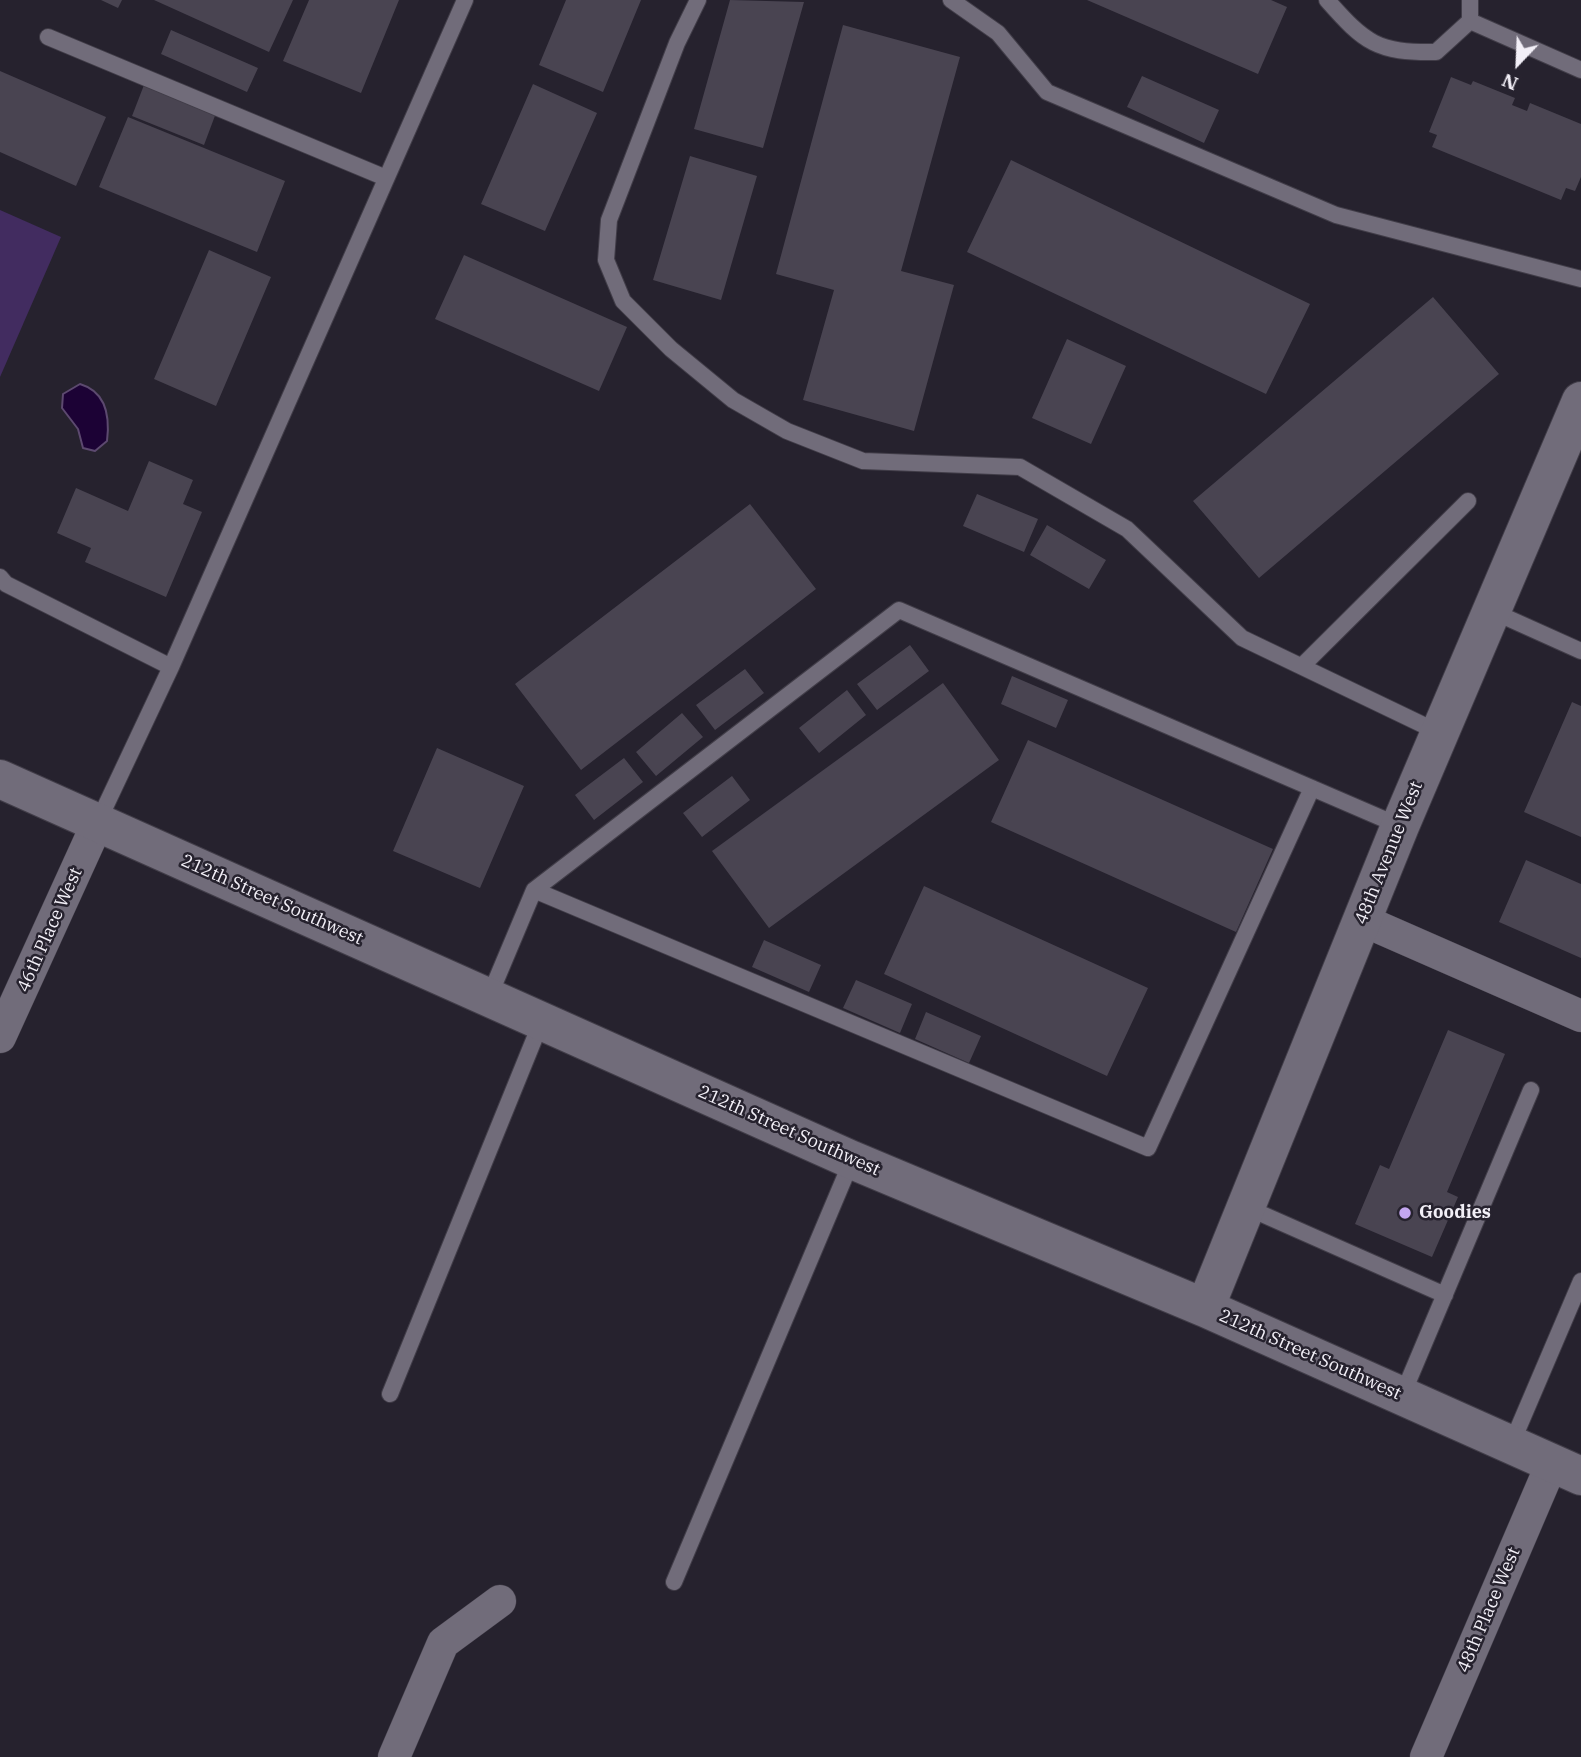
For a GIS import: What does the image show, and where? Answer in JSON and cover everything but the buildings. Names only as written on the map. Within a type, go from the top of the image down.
[{"type":"main road","name":"48th Avenue West","points":[[1205,1308],[1244,1206],[1400,826],[1581,401]]},
{"type":"main road","name":"212th Street Southwest","points":[[0,779],[852,1160],[1192,1305],[1205,1308],[1566,1470]]},
{"type":"street","name":"46th Place West","points":[[0,1037],[98,822]]},
{"type":"street","points":[[1362,920],[1581,1016]]},
{"type":"street","name":"48th Place West","points":[[1426,1757],[1566,1470]]},
{"type":"street","points":[[394,1757],[443,1643],[500,1601]]},
{"type":"lane","points":[[98,822],[170,667],[465,0]]},
{"type":"lane","points":[[698,0],[677,43],[609,220],[606,260],[623,301],[671,349],[733,400],[787,431],[863,461],[1020,467],[1127,529],[1242,638],[1440,733]]},
{"type":"lane","points":[[951,0],[998,33],[1048,92],[1336,215],[1581,279]]},
{"type":"lane","points":[[1327,0],[1359,37],[1401,53],[1436,52],[1471,22]]},
{"type":"lane","points":[[1470,0],[1471,22]]},
{"type":"lane","points":[[1471,22],[1581,70]]},
{"type":"lane","points":[[48,37],[386,178]]},
{"type":"lane","points":[[1301,666],[1468,501]]},
{"type":"lane","points":[[0,577],[6,584],[170,667]]},
{"type":"lane","points":[[489,997],[534,890],[899,610],[1400,826]]},
{"type":"lane","points":[[1492,611],[1581,651]]},
{"type":"lane","points":[[534,890],[1148,1148],[1312,788]]},
{"type":"lane","points":[[390,1394],[542,1020]]},
{"type":"lane","points":[[1402,1396],[1531,1090]]},
{"type":"lane","points":[[674,1582],[852,1160]]},
{"type":"lane","points":[[1244,1206],[1445,1295]]},
{"type":"lane","points":[[1511,1445],[1581,1281]]},
{"type":"shaded area","points":[[0,210],[61,237],[0,377]]},
{"type":"shaded area","points":[[80,384],[96,393],[105,406],[107,441],[95,451],[83,448],[78,429],[62,408],[63,394]]},
{"type":"place","name":"Goodies","points":[[1405,1213]]}]
